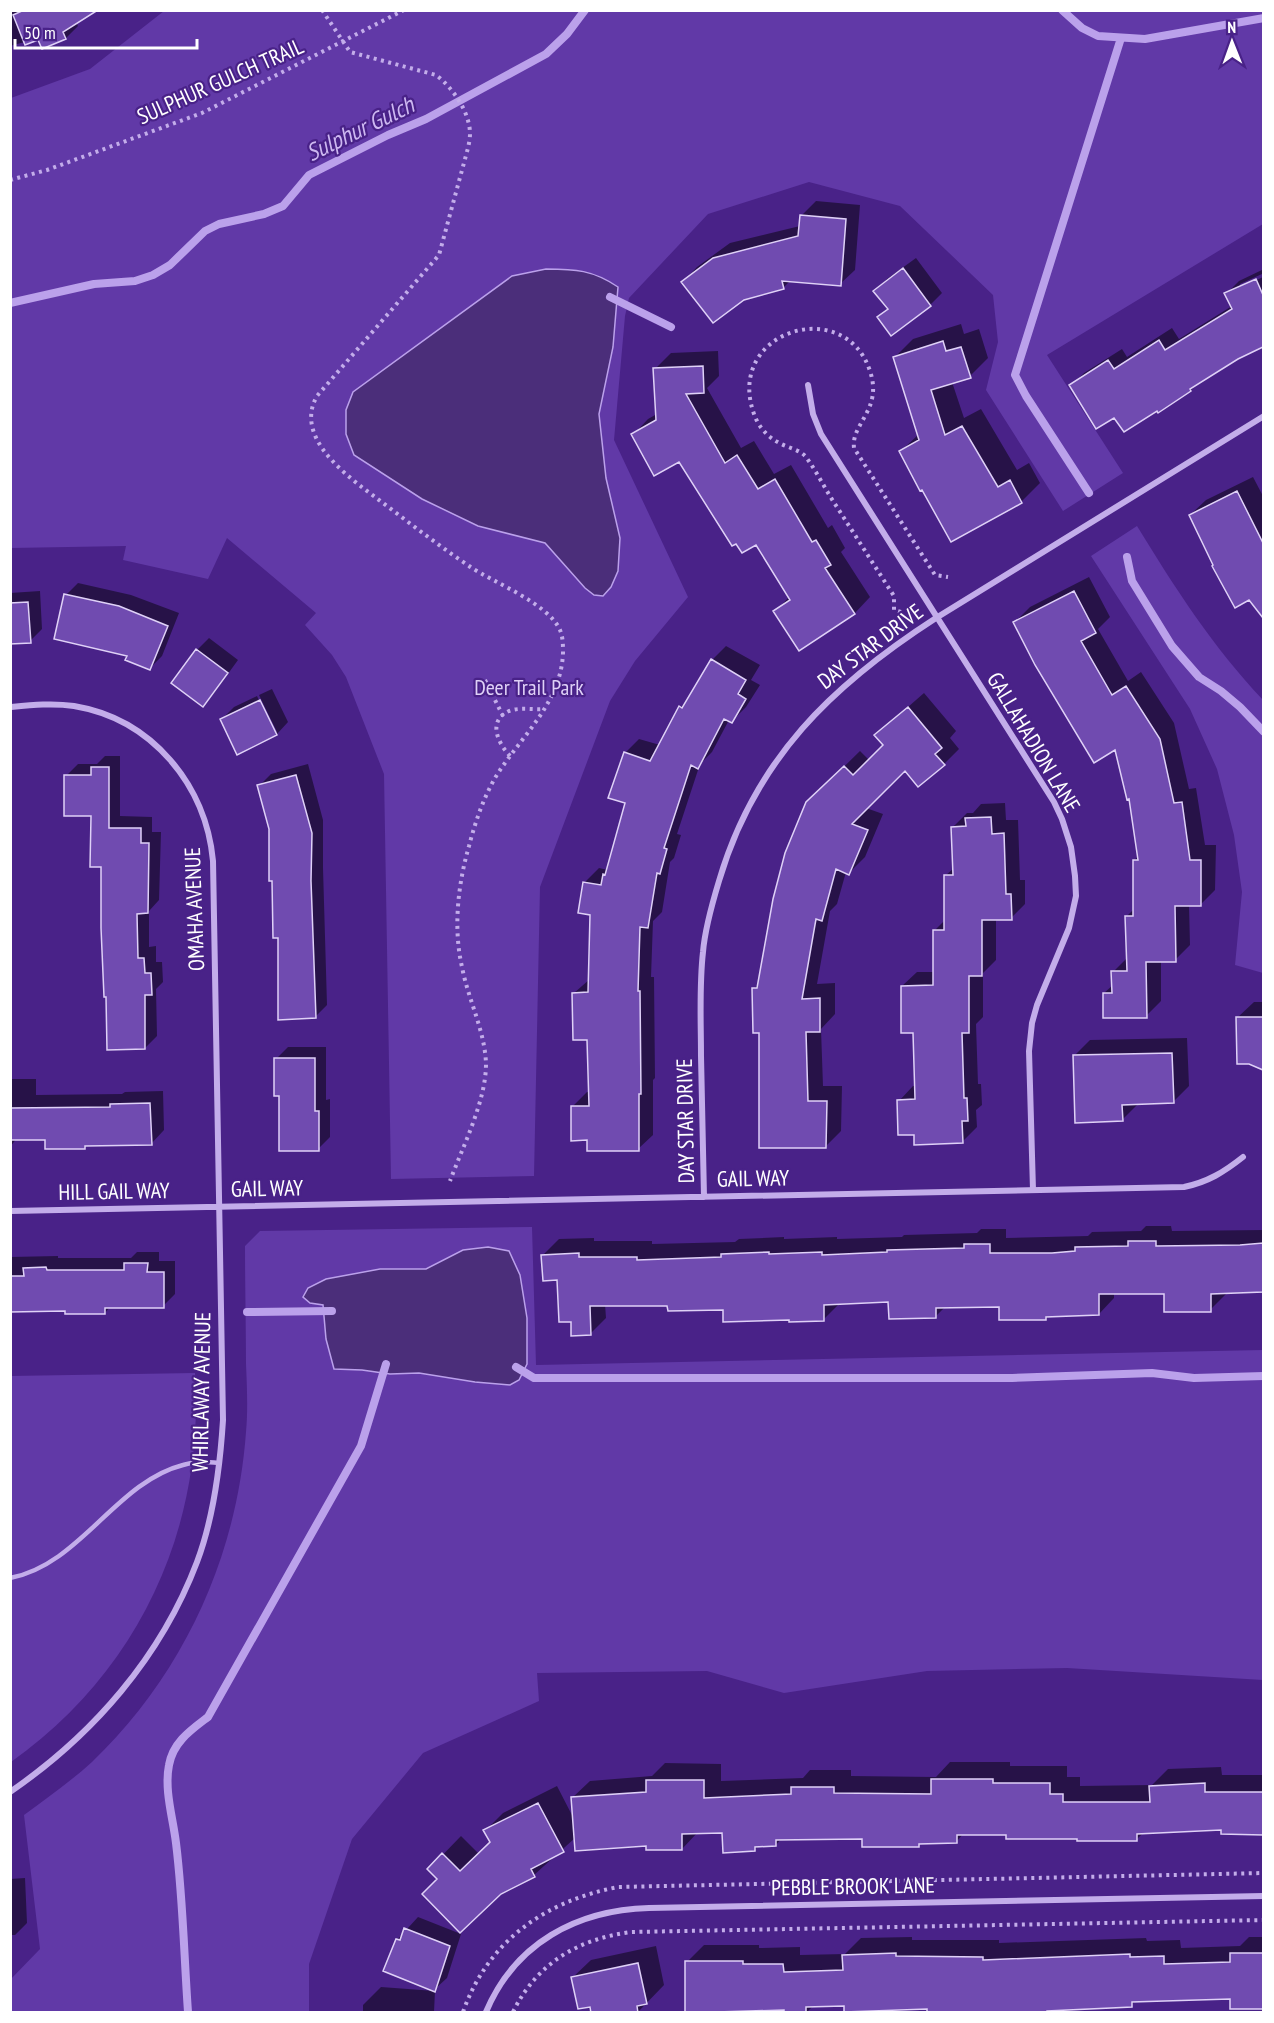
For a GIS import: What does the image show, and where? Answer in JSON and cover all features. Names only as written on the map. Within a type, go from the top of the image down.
[{"type":"street","name":"GALLAHADION LANE","points":[[808,385],[813,414],[820,434],[1054,802],[1066,828],[1075,876],[1074,911],[1062,950],[1037,1005],[1030,1037],[1033,1190]]},
{"type":"street","name":"DAY STAR DRIVE","points":[[704,1197],[700,997],[703,950],[712,903],[733,839],[766,777],[809,720],[854,676],[886,651],[1263,416]]},
{"type":"street","name":"OMAHA AVENUE","points":[[10,707],[59,704],[91,710],[120,720],[146,736],[167,755],[185,778],[198,802],[210,837],[213,861],[219,1208]]},
{"type":"street","name":"GAIL WAY","points":[[219,1208],[1184,1187],[1208,1180],[1243,1157]]},
{"type":"street","name":"HILL GAIL WAY","points":[[10,1211],[219,1208]]},
{"type":"street","name":"WHIRLAWAY AVENUE","points":[[10,1792],[52,1762],[106,1710],[150,1652],[178,1603],[197,1561],[212,1506],[219,1463],[223,1394],[219,1208]]},
{"type":"street","name":"PEBBLE BROOK LANE","points":[[486,2013],[496,1991],[522,1958],[538,1944],[574,1923],[609,1911],[661,1907],[1263,1896]]},
{"type":"lane","points":[[10,1578],[34,1570],[59,1555],[151,1479],[182,1465],[196,1462],[219,1463]]},
{"type":"path","points":[[322,10],[350,51],[436,75],[450,87],[468,119],[470,134],[439,255],[317,396],[312,405],[311,417],[316,440],[345,475],[468,566],[531,601],[551,617],[563,639],[563,661],[554,693],[510,756],[487,795],[468,848],[459,893],[458,938],[462,968],[486,1062],[484,1085],[450,1180]]},
{"type":"path","name":"SULPHUR GULCH TRAIL","points":[[10,180],[47,170],[202,113],[404,10]]},
{"type":"path","points":[[485,680],[503,716]]},
{"type":"path","points":[[510,756],[501,747],[496,737],[497,726],[503,716],[515,710],[545,709]]},
{"type":"path","points":[[513,2013],[531,1984],[557,1959],[588,1941],[631,1932],[1263,1920]]},
{"type":"green space","name":"Deer Trail Park","points":[[164,11],[1263,11],[1263,224],[1047,355],[1123,473],[1063,511],[986,390],[998,342],[993,295],[900,206],[809,182],[708,214],[629,298],[625,316],[614,440],[688,597],[635,661],[610,701],[540,887],[534,1176],[391,1179],[384,774],[346,677],[332,655],[305,625],[316,613],[227,538],[208,579],[123,560],[126,546],[11,548],[11,98],[90,69]]},
{"type":"green space","points":[[1137,526],[1196,616],[1263,700],[1263,973],[1235,965],[1242,892],[1234,835],[1217,769],[1190,709],[1091,556]]},
{"type":"green space","points":[[532,1227],[536,1365],[1263,1350],[1263,1680],[1067,1668],[927,1671],[784,1693],[707,1671],[537,1673],[539,1701],[423,1753],[352,1839],[309,1964],[309,2012],[11,2012],[10,1980],[40,1949],[24,1815],[92,1762],[124,1728],[153,1691],[200,1611],[231,1524],[241,1478],[247,1424],[245,1246],[260,1231]]},
{"type":"green space","points":[[195,1373],[195,1431],[188,1487],[175,1541],[154,1592],[128,1640],[95,1685],[56,1726],[11,1762],[10,1376]]},
{"type":"shaded area","points":[[546,269],[566,269],[592,274],[618,287],[613,347],[599,414],[606,478],[620,538],[618,571],[611,587],[603,596],[594,595],[585,588],[545,543],[478,526],[422,499],[354,455],[346,434],[346,410],[353,392],[512,276]]},
{"type":"shaded area","points":[[488,1247],[509,1251],[520,1275],[527,1318],[527,1364],[519,1380],[510,1385],[419,1373],[390,1374],[334,1369],[326,1339],[323,1305],[310,1303],[303,1297],[308,1288],[326,1279],[380,1269],[426,1269],[463,1250]]},
{"type":"building","points":[[24,10],[98,10],[63,32],[66,39],[42,49],[38,40],[25,45],[13,15]]},
{"type":"building","points":[[800,215],[846,219],[841,286],[782,281],[784,289],[744,300],[713,323],[681,282],[713,258],[798,236]]},
{"type":"building","points":[[903,268],[931,306],[891,336],[877,317],[888,309],[873,291]]},
{"type":"building","points":[[1256,279],[1263,295],[1263,347],[1238,359],[1190,389],[1191,391],[1158,413],[1157,411],[1124,432],[1114,418],[1096,429],[1069,385],[1108,360],[1114,369],[1159,340],[1165,350],[1232,309],[1224,293]]},
{"type":"building","points":[[943,341],[946,351],[961,347],[971,378],[931,390],[945,435],[962,426],[998,487],[1010,480],[1022,503],[951,542],[899,451],[919,440],[893,357]]},
{"type":"building","points":[[703,366],[704,393],[686,394],[725,463],[737,455],[758,489],[775,479],[812,542],[816,540],[831,565],[825,568],[855,614],[799,651],[773,611],[790,600],[756,545],[742,553],[736,544],[732,546],[679,462],[654,476],[631,434],[656,420],[653,368]]},
{"type":"building","points":[[1237,491],[1263,543],[1263,618],[1249,600],[1235,608],[1212,566],[1189,515]]},
{"type":"building","points":[[1074,591],[1096,633],[1081,641],[1112,695],[1126,686],[1160,739],[1174,803],[1182,802],[1190,860],[1201,860],[1201,906],[1175,906],[1176,962],[1146,962],[1147,1018],[1103,1018],[1103,993],[1112,993],[1111,971],[1127,971],[1125,916],[1133,916],[1133,860],[1138,860],[1129,799],[1127,800],[1115,750],[1094,763],[1035,665],[1013,622]]},
{"type":"building","points":[[64,594],[119,606],[168,626],[150,670],[125,660],[127,656],[54,639]]},
{"type":"building","points":[[28,602],[31,643],[10,644],[10,603]]},
{"type":"building","points":[[196,649],[228,673],[203,707],[171,683]]},
{"type":"building","points":[[711,659],[746,680],[738,694],[746,699],[732,723],[724,719],[698,769],[691,765],[664,848],[667,849],[660,874],[657,873],[648,928],[640,927],[639,1151],[587,1151],[587,1140],[571,1141],[571,1106],[589,1106],[587,1040],[573,1040],[572,993],[588,992],[590,915],[578,913],[583,882],[601,885],[603,874],[605,875],[625,803],[608,798],[624,752],[650,761],[679,706],[682,708]]},
{"type":"building","points":[[260,700],[277,735],[237,755],[220,719]]},
{"type":"building","points":[[908,707],[942,748],[935,754],[945,765],[918,787],[905,771],[852,824],[868,830],[849,875],[836,869],[822,921],[816,919],[802,999],[820,998],[820,1032],[806,1032],[808,1101],[827,1101],[826,1148],[759,1148],[759,1033],[753,1033],[752,988],[757,988],[773,899],[785,853],[806,802],[844,766],[853,775],[883,745],[874,735]]},
{"type":"building","points":[[91,767],[109,767],[109,828],[141,828],[141,843],[149,843],[148,913],[137,914],[138,958],[144,958],[145,973],[151,973],[152,995],[145,995],[145,1049],[107,1050],[101,928],[101,867],[90,867],[91,816],[64,816],[64,775],[91,775]]},
{"type":"building","points":[[296,775],[312,833],[311,881],[316,1018],[278,1020],[278,938],[273,938],[272,881],[269,881],[269,829],[257,785]]},
{"type":"building","points":[[991,817],[992,834],[1004,833],[1006,894],[1011,894],[1012,920],[982,920],[982,976],[969,976],[969,1033],[962,1033],[964,1098],[967,1098],[968,1121],[962,1121],[963,1143],[914,1145],[914,1135],[898,1135],[897,1100],[915,1099],[913,1033],[901,1033],[901,986],[933,985],[933,930],[944,930],[944,875],[953,875],[951,827],[966,826],[965,818]]},
{"type":"building","points":[[1236,1017],[1263,1017],[1263,1070],[1249,1064],[1237,1064]]},
{"type":"building","points":[[1172,1053],[1174,1103],[1122,1105],[1123,1121],[1075,1123],[1073,1055]]},
{"type":"building","points":[[274,1058],[315,1058],[315,1111],[319,1111],[319,1151],[279,1151],[279,1096],[274,1096]]},
{"type":"building","points":[[150,1103],[152,1145],[45,1149],[45,1140],[10,1140],[10,1108],[110,1107],[110,1104]]},
{"type":"building","points":[[1128,1241],[1156,1241],[1156,1246],[1263,1243],[1263,1292],[1211,1294],[1211,1312],[1164,1312],[1164,1294],[1099,1294],[1099,1315],[1046,1317],[1046,1320],[999,1320],[999,1307],[936,1308],[936,1318],[889,1319],[888,1302],[824,1305],[824,1321],[789,1322],[789,1320],[723,1322],[723,1310],[668,1311],[667,1306],[590,1306],[591,1335],[571,1336],[571,1322],[559,1322],[557,1280],[543,1281],[541,1255],[579,1253],[579,1257],[637,1257],[637,1260],[721,1257],[721,1254],[769,1252],[769,1254],[822,1252],[822,1255],[887,1252],[887,1250],[964,1248],[964,1244],[990,1244],[990,1253],[1052,1253],[1075,1251],[1075,1247],[1128,1246]]},
{"type":"building","points":[[124,1263],[148,1263],[147,1272],[164,1272],[164,1308],[105,1308],[105,1314],[65,1314],[65,1311],[10,1312],[10,1276],[24,1276],[23,1268],[124,1270]]},
{"type":"building","points":[[931,1779],[993,1779],[993,1783],[1050,1783],[1050,1794],[1063,1794],[1063,1802],[1150,1802],[1149,1786],[1205,1783],[1205,1792],[1263,1792],[1263,1835],[1221,1834],[1221,1830],[1137,1834],[1137,1841],[1077,1841],[1077,1839],[1006,1839],[1006,1835],[957,1835],[957,1843],[919,1844],[919,1847],[862,1847],[862,1839],[776,1840],[776,1846],[755,1847],[755,1851],[723,1853],[722,1833],[682,1834],[682,1850],[646,1850],[646,1846],[575,1851],[571,1797],[646,1792],[646,1780],[704,1780],[704,1798],[791,1794],[791,1787],[834,1787],[834,1793],[931,1794]]},
{"type":"building","points":[[538,1803],[564,1852],[531,1869],[535,1877],[501,1894],[460,1933],[422,1894],[437,1879],[427,1869],[442,1853],[460,1871],[490,1842],[483,1830]]},
{"type":"building","points":[[404,1928],[450,1946],[435,1992],[383,1971],[396,1939],[400,1940]]},
{"type":"building","points":[[896,1953],[896,1956],[983,1957],[983,1960],[1130,1954],[1130,1957],[1164,1956],[1164,1964],[1230,1962],[1230,1953],[1263,1953],[1263,2009],[1230,2009],[1230,1999],[1132,2002],[1132,2007],[1047,2011],[1047,2013],[927,2012],[927,2009],[844,2012],[844,2006],[806,2007],[806,2013],[784,2013],[784,2010],[685,2013],[685,1961],[783,1964],[784,1972],[843,1970],[842,1955]]},
{"type":"building","points":[[638,1963],[647,2004],[637,2006],[638,2013],[591,2013],[590,2007],[578,2009],[571,1977]]},
{"type":"waterway","name":"Sulphur Gulch","points":[[10,303],[94,284],[135,281],[153,275],[170,265],[205,231],[219,224],[264,214],[283,206],[309,175],[388,135],[426,119],[546,54],[567,34],[585,10]]},
{"type":"waterway","name":"Sulphur Gulch","points":[[1062,10],[1082,28],[1098,36],[1145,39],[1264,18]]},
{"type":"waterway","points":[[1089,493],[1026,396],[1015,375],[1121,38]]},
{"type":"waterway","points":[[610,297],[671,327]]},
{"type":"waterway","points":[[1127,557],[1132,581],[1172,646],[1199,677],[1240,707],[1264,732]]},
{"type":"waterway","points":[[247,1312],[332,1311]]},
{"type":"waterway","points":[[188,2012],[180,1885],[169,1804],[168,1775],[171,1757],[184,1737],[208,1717],[361,1446],[386,1364]]},
{"type":"waterway","points":[[516,1367],[534,1378],[1012,1378],[1152,1373],[1194,1378],[1264,1376]]}]
